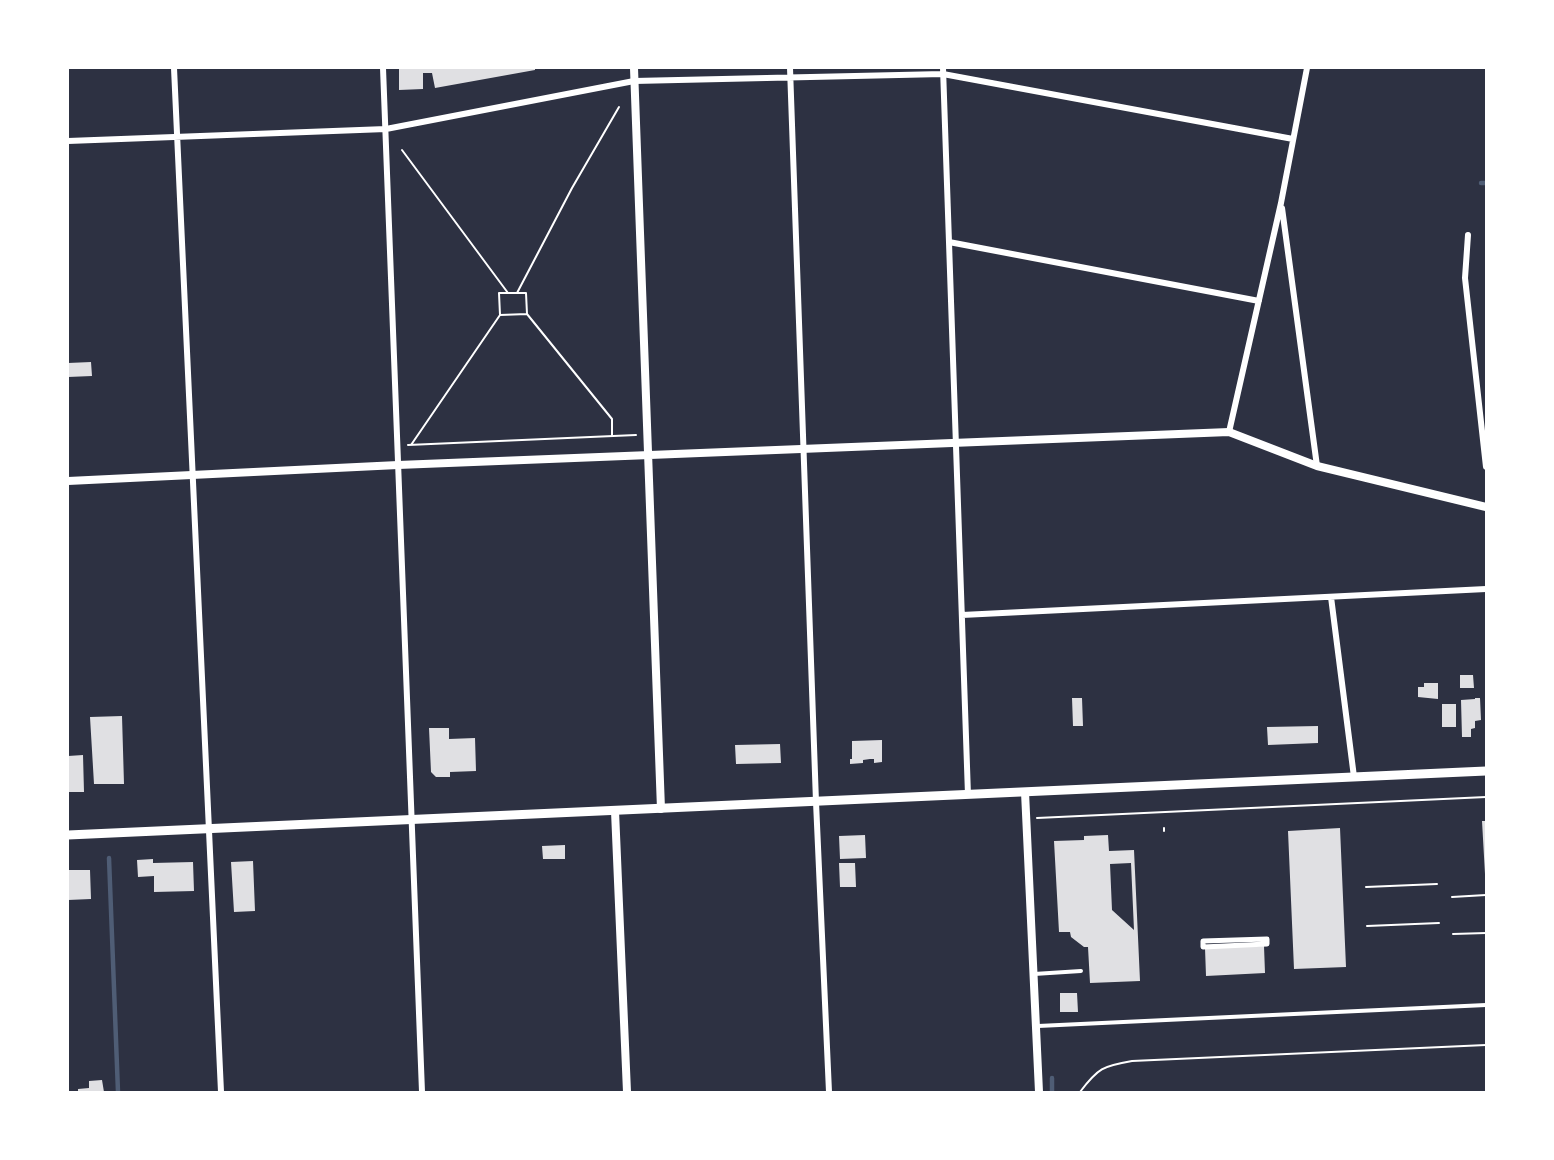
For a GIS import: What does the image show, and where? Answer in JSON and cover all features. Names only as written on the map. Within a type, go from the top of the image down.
[{"type":"main road","points":[[68,835],[1486,771]]},
{"type":"street","points":[[174,68],[221,1092]]},
{"type":"street","points":[[383,68],[422,1092]]},
{"type":"street","points":[[634,68],[661,809]]},
{"type":"street","points":[[790,68],[816,802],[830,1092]]},
{"type":"street","points":[[1229,432],[1281,203],[1307,68]]},
{"type":"street","points":[[68,141],[386,129],[634,81],[790,78],[943,71],[1293,139]]},
{"type":"street","points":[[943,71],[968,795]]},
{"type":"street","points":[[1281,203],[1317,466]]},
{"type":"street","points":[[1468,235],[1465,278],[1486,467]]},
{"type":"street","points":[[949,242],[1259,301]]},
{"type":"street","points":[[68,481],[398,465],[1229,432],[1317,466],[1486,507]]},
{"type":"street","points":[[962,615],[1486,590]]},
{"type":"street","points":[[1331,597],[1354,777]]},
{"type":"street","points":[[1025,792],[1039,1092]]},
{"type":"street","points":[[615,811],[627,1092]]},
{"type":"street","points":[[1202,944],[1269,942]]},
{"type":"lane","points":[[1034,974],[1081,971]]},
{"type":"lane","points":[[1036,1026],[1486,1005]]},
{"type":"path","points":[[517,293],[572,188],[619,107]]},
{"type":"path","points":[[402,150],[508,293]]},
{"type":"path","points":[[612,436],[612,419],[527,314],[526,292],[499,293],[500,315],[411,445],[612,436],[648,434]]},
{"type":"path","points":[[500,315],[527,314]]},
{"type":"path","points":[[1041,818],[1486,797]]},
{"type":"path","points":[[1366,887],[1437,884]]},
{"type":"path","points":[[1452,897],[1486,896]]},
{"type":"path","points":[[1367,926],[1439,923]]},
{"type":"path","points":[[1453,934],[1486,933]]},
{"type":"path","points":[[1080,1092],[1091,1078],[1107,1065],[1132,1061],[1486,1045]]},
{"type":"building","points":[[399,68],[535,68],[535,70],[435,88],[432,73],[423,73],[423,89],[399,90]]},
{"type":"building","points":[[91,362],[92,376],[68,377],[68,363]]},
{"type":"building","points":[[1460,675],[1473,675],[1474,688],[1460,688]]},
{"type":"building","points":[[1424,683],[1438,683],[1438,699],[1418,697],[1418,687],[1424,687]]},
{"type":"building","points":[[1072,698],[1082,698],[1083,726],[1073,726]]},
{"type":"building","points":[[1480,698],[1481,720],[1475,721],[1475,728],[1471,729],[1471,737],[1462,737],[1461,700]]},
{"type":"building","points":[[1442,704],[1456,704],[1456,727],[1442,727]]},
{"type":"building","points":[[122,716],[124,784],[94,784],[90,717]]},
{"type":"building","points":[[1318,726],[1318,743],[1268,745],[1267,727]]},
{"type":"building","points":[[429,728],[449,728],[449,739],[475,738],[476,771],[450,772],[450,777],[436,777],[431,772]]},
{"type":"building","points":[[882,740],[882,762],[874,763],[874,759],[870,759],[863,760],[863,763],[850,764],[852,741]]},
{"type":"building","points":[[780,744],[781,763],[736,764],[735,745]]},
{"type":"building","points":[[83,755],[84,792],[68,792],[68,756]]},
{"type":"building","points":[[1482,821],[1486,821],[1486,874],[1485,874]]},
{"type":"building","points":[[1340,828],[1346,967],[1294,969],[1288,831]]},
{"type":"building","points":[[865,835],[866,858],[840,859],[839,836]]},
{"type":"building","points":[[1108,835],[1109,851],[1134,850],[1140,981],[1090,983],[1088,947],[1084,947],[1071,937],[1070,932],[1059,932],[1054,841],[1084,840],[1084,836]],"holes":[[[1131,863],[1134,930],[1112,910],[1110,864]]]},
{"type":"building","points":[[565,845],[565,859],[543,859],[542,846]]},
{"type":"building","points":[[153,859],[153,863],[193,862],[194,891],[154,892],[154,876],[138,877],[137,860]]},
{"type":"building","points":[[253,861],[255,911],[234,912],[231,862]]},
{"type":"building","points":[[839,863],[855,863],[856,887],[840,887]]},
{"type":"building","points":[[68,870],[90,870],[91,899],[68,900]]},
{"type":"building","points":[[1264,946],[1265,973],[1206,976],[1205,948]]},
{"type":"building","points":[[1060,993],[1077,993],[1078,1012],[1060,1012]]},
{"type":"building","points":[[102,1080],[104,1092],[78,1092],[78,1089],[89,1088],[89,1081]]},
{"type":"waterway","points":[[1481,183],[1486,183]]},
{"type":"waterway","points":[[109,858],[118,1092]]},
{"type":"waterway","points":[[1052,1078],[1052,1092]]}]
